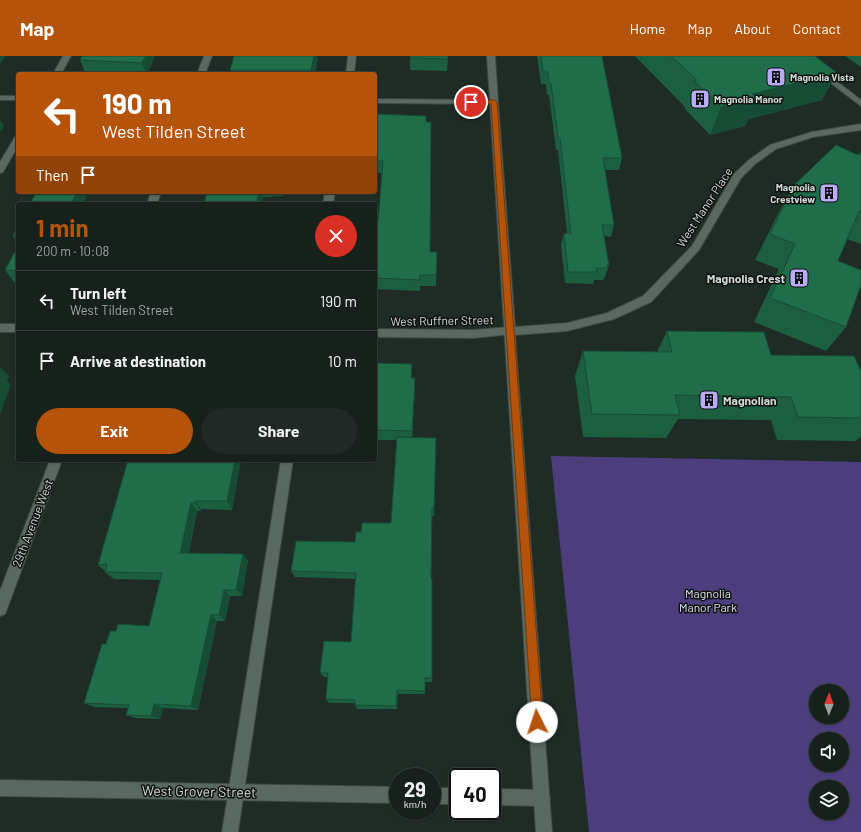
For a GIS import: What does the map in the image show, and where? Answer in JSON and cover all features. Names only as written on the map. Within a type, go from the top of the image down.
[{"type":"street","points":[[58,72],[68,56]]},
{"type":"street","points":[[202,72],[208,56]]},
{"type":"street","points":[[350,72],[352,56]]},
{"type":"street","points":[[490,56],[544,832]]},
{"type":"street","points":[[799,56],[861,104]]},
{"type":"street","points":[[0,98],[16,98]]},
{"type":"street","points":[[377,101],[494,102]]},
{"type":"street","name":"West Manor Place","points":[[509,331],[567,327],[610,316],[646,299],[696,248],[737,176],[752,162],[773,147],[806,136],[861,127]]},
{"type":"street","points":[[0,170],[16,142]]},
{"type":"street","points":[[0,328],[16,328]]},
{"type":"street","name":"West Ruffner Street","points":[[377,333],[473,334],[509,331]]},
{"type":"street","name":"29th Avenue West","points":[[0,609],[55,462]]},
{"type":"street","points":[[230,832],[287,462]]},
{"type":"street","name":"West Grover Street","points":[[0,788],[389,795]]},
{"type":"street","points":[[501,797],[542,798]]},
{"type":"green space","name":"Magnolia Manor Park","points":[[551,456],[861,462],[861,832],[589,832]]},
{"type":"building","points":[[82,56],[146,56],[142,63],[80,60]]},
{"type":"building","points":[[234,56],[314,56],[311,70],[230,70]]},
{"type":"building","points":[[410,56],[448,56],[448,59],[410,58]]},
{"type":"building","points":[[541,56],[602,56],[622,158],[603,158],[614,225],[602,225],[609,265],[607,265],[607,268],[596,268],[597,272],[568,272],[564,233],[571,234],[560,138],[558,138],[551,83],[549,83],[548,72],[543,72]]},
{"type":"building","points":[[671,56],[815,56],[837,73],[752,94],[758,99],[721,107],[694,81],[697,80]]},
{"type":"building","points":[[377,114],[426,116],[426,122],[431,122],[430,252],[437,252],[436,275],[420,275],[420,280],[377,278],[377,222],[383,161],[377,161]]},
{"type":"building","points":[[836,145],[858,155],[861,152],[861,212],[859,211],[838,261],[861,270],[861,285],[846,327],[770,298],[795,244],[770,234],[794,185]]},
{"type":"building","points":[[35,194],[76,194],[72,202],[31,202]]},
{"type":"building","points":[[206,194],[258,194],[256,202],[204,202]]},
{"type":"building","points":[[16,250],[16,271],[5,270]]},
{"type":"building","points":[[667,331],[764,332],[771,355],[854,356],[861,371],[861,418],[798,417],[791,397],[675,395],[680,415],[592,414],[583,351],[672,352]]},
{"type":"building","points":[[377,363],[412,364],[411,378],[415,378],[412,431],[377,430]]},
{"type":"building","points":[[397,437],[436,438],[434,508],[432,508],[432,678],[425,678],[425,691],[397,690],[396,706],[355,705],[355,700],[326,699],[328,673],[320,673],[324,641],[351,642],[356,573],[291,571],[296,541],[355,542],[356,532],[361,532],[362,523],[391,523]]},
{"type":"building","points":[[127,462],[235,462],[227,501],[195,501],[195,503],[191,503],[180,553],[243,554],[236,590],[224,590],[219,615],[211,615],[191,706],[154,704],[151,716],[126,715],[129,705],[84,703],[102,644],[106,644],[110,631],[116,631],[118,624],[149,626],[162,573],[105,572],[107,564],[98,565]]},
{"type":"place","name":"Magnolia Vista","points":[[776,77]]},
{"type":"place","name":"Magnolia Manor","points":[[700,99]]},
{"type":"place","name":"Magnolia Crestview","points":[[829,193]]},
{"type":"place","name":"Magnolia Crest","points":[[799,278]]},
{"type":"place","name":"Magnolian","points":[[709,400]]},
{"type":"route","points":[[471,102],[494,102],[537,722]]}]
